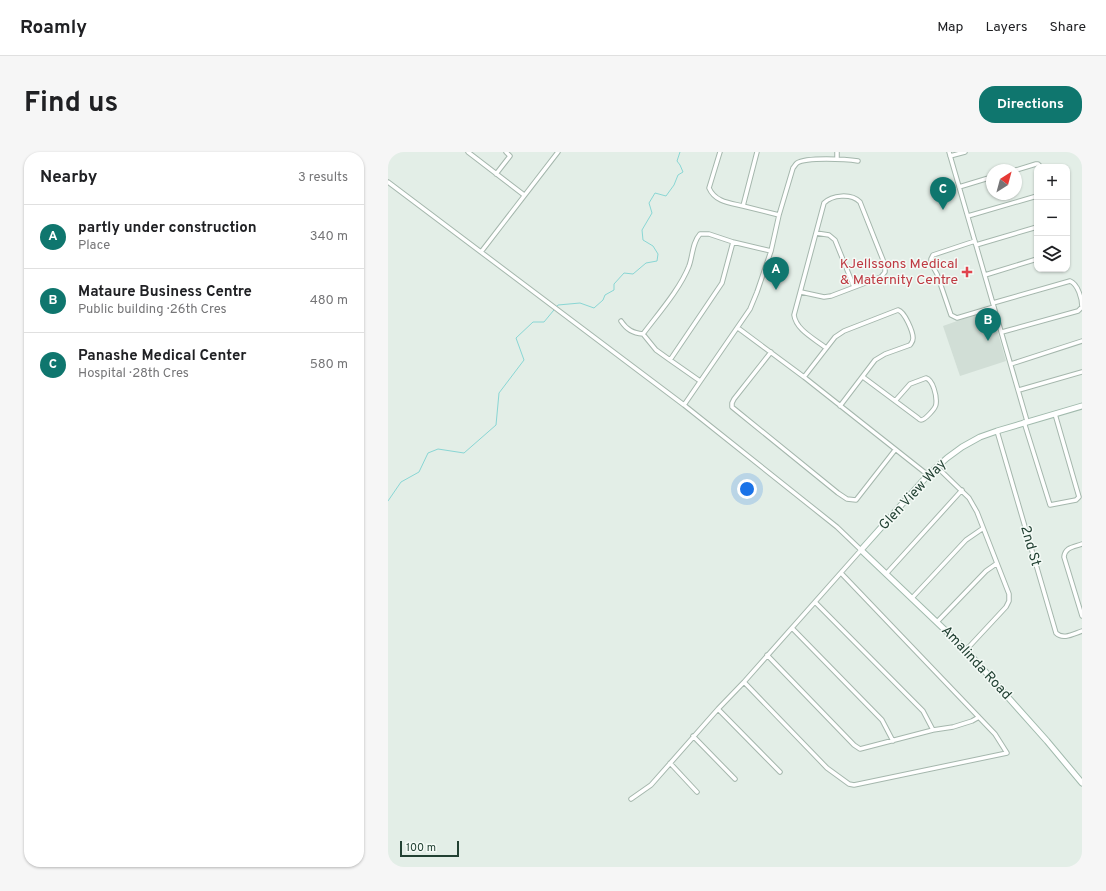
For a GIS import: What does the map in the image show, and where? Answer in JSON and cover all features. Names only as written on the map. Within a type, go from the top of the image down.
[{"type":"street","points":[[468,152],[524,195]]},
{"type":"street","points":[[496,174],[510,156],[506,152]]},
{"type":"street","points":[[481,252],[558,152]]},
{"type":"street","points":[[720,152],[709,188],[712,194],[717,199],[778,215]]},
{"type":"street","points":[[743,206],[757,152]]},
{"type":"street","points":[[837,152],[837,158]]},
{"type":"street","points":[[965,152],[950,154],[958,187],[968,216],[1019,390],[1026,422],[1050,505],[1076,500],[1079,497],[1055,414]]},
{"type":"street","points":[[684,405],[753,304],[771,251],[778,215],[793,168],[797,163],[804,161],[837,158],[858,161]]},
{"type":"street","points":[[1022,168],[1034,165]]},
{"type":"street","points":[[958,187],[986,179]]},
{"type":"street","points":[[388,182],[684,405],[837,527],[861,550],[651,785],[631,799]]},
{"type":"street","points":[[968,216],[1034,197]]},
{"type":"street","points":[[801,292],[831,296],[880,276],[886,270],[860,202],[854,198],[831,198],[827,200],[822,207],[794,315],[798,326],[826,348]]},
{"type":"street","points":[[976,245],[1034,228]]},
{"type":"street","points":[[816,233],[829,235],[835,240],[854,287]]},
{"type":"street","points":[[643,334],[684,279],[695,239],[700,234],[709,234],[733,242],[771,251]]},
{"type":"street","points":[[975,241],[933,255],[931,258],[931,264],[937,274],[951,315],[954,317],[957,318],[1070,281],[1076,285],[1082,307],[1078,310],[1002,332]]},
{"type":"street","points":[[670,360],[722,283],[733,242]]},
{"type":"street","points":[[985,275],[1034,260]]},
{"type":"street","points":[[804,378],[835,337],[844,331],[898,310],[902,311],[905,315],[913,338],[912,342],[879,356],[840,406]]},
{"type":"street","points":[[621,321],[625,327],[633,333],[643,334],[656,350],[700,381]]},
{"type":"street","points":[[738,328],[771,352],[928,475]]},
{"type":"street","points":[[1011,364],[1082,341]]},
{"type":"street","points":[[771,352],[734,399],[732,407],[838,493],[851,501],[856,500],[895,450]]},
{"type":"street","points":[[1019,390],[1082,372]]},
{"type":"street","points":[[863,377],[895,401],[921,420],[934,409],[936,404],[934,391],[930,380],[926,378],[910,384],[895,401]]},
{"type":"street","name":"Glen View Way","points":[[861,550],[928,475],[962,447],[980,437],[996,431],[1082,406]]},
{"type":"street","name":"2nd St","points":[[996,431],[1056,633],[1059,636],[1064,637],[1082,631]]},
{"type":"street","points":[[937,467],[962,490],[969,498],[977,512],[982,529],[1009,594],[1009,601],[1006,607],[966,650]]},
{"type":"street","points":[[886,574],[962,490]]},
{"type":"street","points":[[912,598],[966,540],[982,529]]},
{"type":"street","points":[[1082,544],[1068,549],[1065,552],[1064,557],[1082,616]]},
{"type":"street","name":"Amalinda Road","points":[[861,550],[966,650],[1048,741],[1082,783]]},
{"type":"street","points":[[937,622],[986,570],[996,564]]},
{"type":"street","points":[[744,682],[827,768],[849,784],[854,785],[1007,753],[996,734],[841,573]]},
{"type":"street","points":[[815,602],[923,711],[933,730]]},
{"type":"street","points":[[792,628],[882,720],[893,741]]},
{"type":"street","points":[[767,655],[854,745],[860,749],[933,730],[964,724],[979,717]]},
{"type":"street","points":[[718,709],[780,772]]},
{"type":"street","points":[[694,736],[735,780]]},
{"type":"street","points":[[670,763],[697,792]]},
{"type":"shaded area","points":[[991,309],[1006,361],[960,376],[943,326]]},
{"type":"waterway","points":[[388,501],[401,482],[419,472],[428,453],[438,449],[464,453],[496,425],[499,393],[524,360],[516,338],[533,322],[544,322],[558,305],[580,303],[594,308],[603,300],[605,295],[614,290],[614,284],[624,273],[633,274],[646,263],[657,261],[658,254],[653,246],[643,240],[642,230],[652,213],[649,203],[655,193],[666,196],[674,185],[678,175],[683,172],[677,161],[680,152]]},
{"type":"place","name":"Panashe Medical Center","points":[[943,210]]},
{"type":"place","name":"KJellssons Medical & Maternity Centre","points":[[967,272]]},
{"type":"place","name":"partly under construction","points":[[776,290]]},
{"type":"place","name":"Mataure Business Centre","points":[[988,341]]}]
